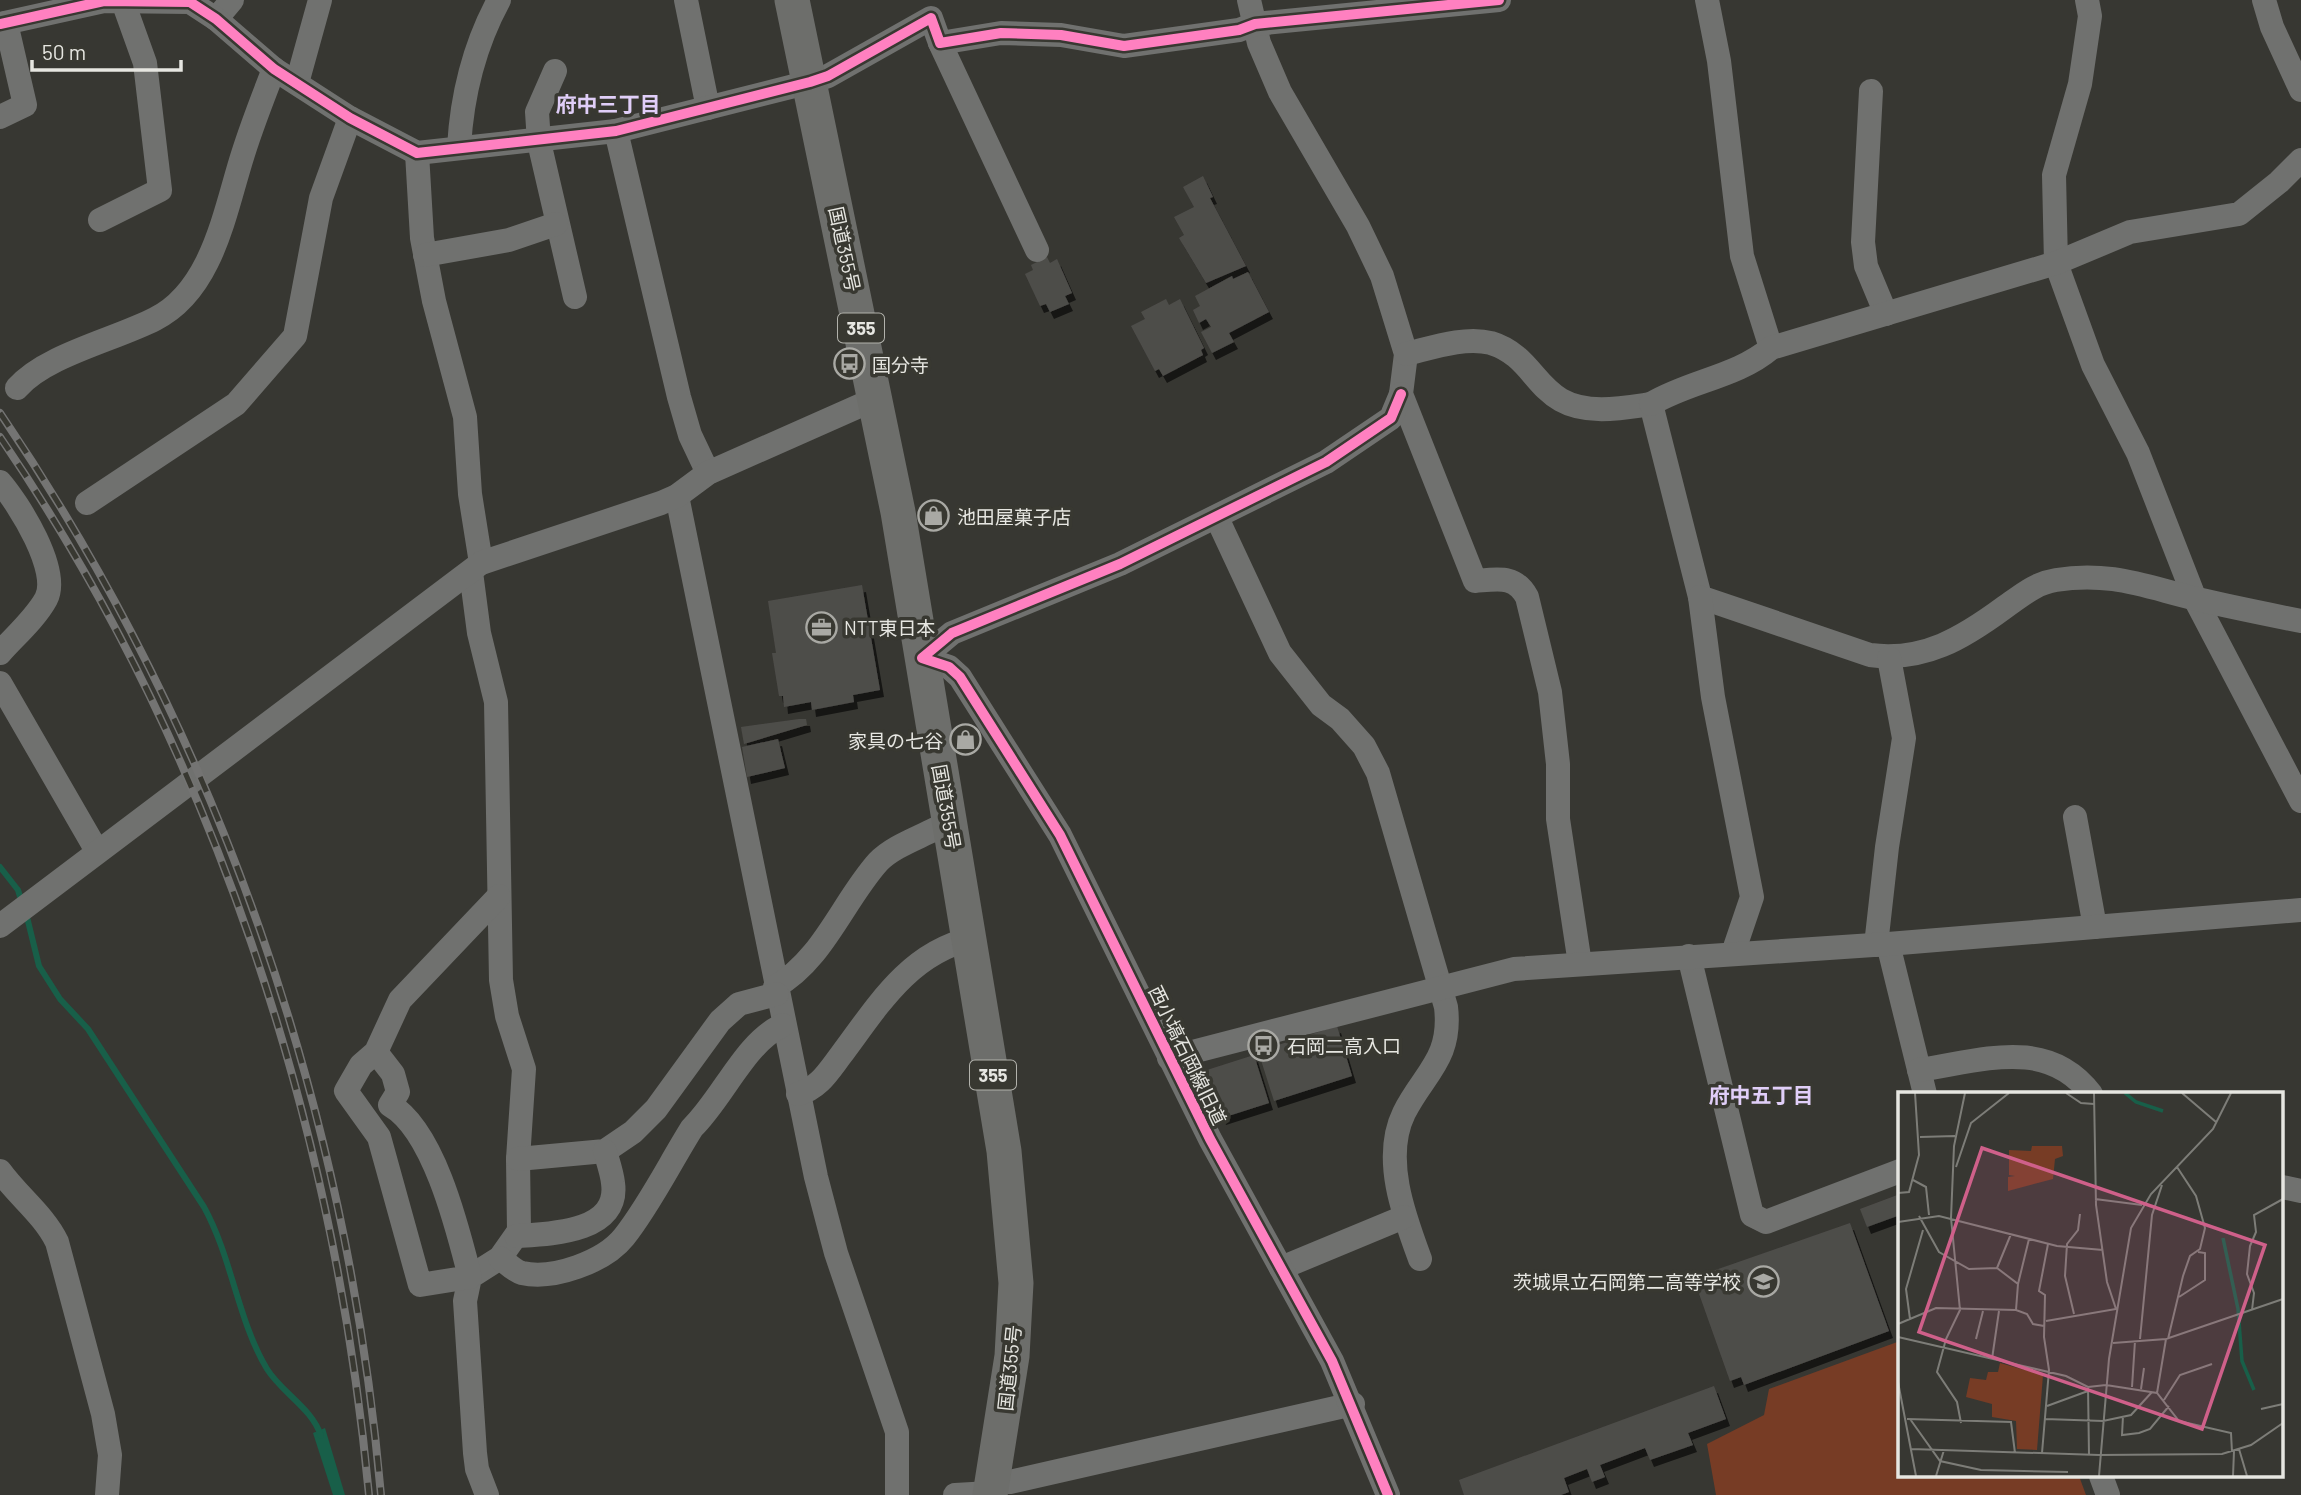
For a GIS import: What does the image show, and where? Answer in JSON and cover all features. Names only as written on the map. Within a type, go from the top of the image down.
[{"type":"highway","name":"国道355号","points":[[792,0],[876,398],[908,566],[1004,1151],[1016,1283],[1012,1356],[991,1490]]},
{"type":"street","points":[[0,117],[25,104],[3,23],[104,1],[126,0],[204,8],[232,0]]},
{"type":"street","points":[[100,220],[160,190],[145,63],[126,10],[126,0]]},
{"type":"street","points":[[297,83],[320,0]]},
{"type":"street","points":[[459,147],[466,96],[480,37],[499,0]]},
{"type":"street","points":[[686,0],[708,108]]},
{"type":"street","points":[[940,43],[1001,33],[1061,35],[1124,46],[1238,30],[1252,12],[1499,0]]},
{"type":"street","points":[[1707,0],[1719,61],[1742,256],[1771,348]]},
{"type":"street","points":[[2087,0],[2090,16],[2080,85],[2054,175],[2056,263],[2093,365],[2138,453],[2196,599],[2301,801]]},
{"type":"street","points":[[2264,0],[2272,27],[2301,90]]},
{"type":"street","points":[[204,8],[274,69],[350,118],[417,153],[459,147],[539,142],[616,131],[810,82],[828,76],[929,9],[940,43],[1037,250]]},
{"type":"street","points":[[922,658],[951,633],[1120,564],[1217,518],[1326,461],[1391,418],[1401,394],[1406,354],[1382,276],[1358,226],[1280,92],[1259,43],[1252,12]]},
{"type":"street","points":[[18,388],[27,378],[58,360],[156,318],[186,292],[206,262],[223,220],[274,69]]},
{"type":"street","points":[[555,71],[537,112],[539,142],[556,225],[575,297]]},
{"type":"street","points":[[1871,91],[1863,242],[1866,266],[1885,314]]},
{"type":"street","points":[[87,503],[236,404],[295,336],[321,198],[350,118]]},
{"type":"street","points":[[616,131],[679,397],[690,435],[708,472]]},
{"type":"street","points":[[417,153],[425,255],[434,301],[465,417],[479,633],[496,702],[502,980],[507,1016],[524,1069],[523,1132],[518,1159],[519,1231],[500,1258],[470,1277],[419,1285],[379,1137],[346,1091],[361,1065],[376,1052],[400,1000],[499,896]]},
{"type":"street","points":[[1406,354],[1451,344],[1488,342],[1509,351],[1560,400],[1611,410],[1651,404],[1679,390],[1750,363],[1771,348],[2056,263],[2130,232],[2239,214],[2279,182],[2301,160]]},
{"type":"street","points":[[425,255],[509,240],[556,225]]},
{"type":"street","points":[[1401,394],[1475,581],[1508,579],[1520,584],[1527,597],[1550,692],[1558,764],[1558,819],[1580,964]]},
{"type":"street","points":[[0,926],[476,567],[677,496],[708,472],[876,398]]},
{"type":"street","points":[[1651,404],[1700,597],[1713,697],[1752,897],[1733,953]]},
{"type":"street","points":[[0,653],[46,598],[49,584],[36,534],[2,488]]},
{"type":"street","points":[[677,496],[798,1094],[836,1253],[897,1432],[897,1495]]},
{"type":"street","points":[[1217,518],[1280,653],[1321,705],[1340,719],[1364,746],[1378,773],[1446,1007],[1446,1038],[1440,1057],[1404,1113],[1397,1135],[1396,1167],[1404,1217],[1420,1259]]},
{"type":"street","points":[[1700,597],[1870,655],[1889,658],[1944,647],[2034,586],[2055,580],[2096,576],[2123,578],[2196,599],[2301,621]]},
{"type":"street","name":"西小塙石岡線旧道","points":[[922,658],[949,667],[960,677],[1060,835],[1169,1058],[1332,1361],[1353,1405],[1388,1495]]},
{"type":"street","points":[[1889,658],[1904,738],[1887,847],[1882,944],[1924,1092]]},
{"type":"street","points":[[0,682],[97,851]]},
{"type":"street","points":[[2075,817],[2095,927]]},
{"type":"street","points":[[518,1159],[605,1151],[633,1132],[656,1109],[720,1021],[740,1004],[776,991],[792,978],[831,929],[877,863],[935,829]]},
{"type":"street","points":[[1169,1058],[1514,969],[1882,944],[2301,910]]},
{"type":"street","points":[[798,1094],[820,1083],[903,975],[937,951],[970,939]]},
{"type":"street","points":[[1689,956],[1752,1215],[1766,1222],[1898,1172]]},
{"type":"street","points":[[500,1258],[518,1272],[539,1276],[567,1270],[599,1256],[623,1239],[692,1128],[706,1114],[765,1033],[783,1025]]},
{"type":"street","points":[[376,1052],[393,1074],[398,1092],[390,1105],[403,1112],[418,1131],[449,1202],[470,1277],[465,1301],[466,1342],[477,1469],[487,1495]]},
{"type":"street","points":[[1919,1070],[2020,1056],[2046,1059],[2067,1069],[2089,1092]]},
{"type":"street","points":[[516,1236],[570,1233],[603,1215],[612,1197],[614,1185],[605,1151]]},
{"type":"street","points":[[0,1171],[18,1197],[49,1225],[57,1242],[103,1414],[110,1455],[107,1495]]},
{"type":"street","points":[[1281,1268],[1404,1217]]},
{"type":"street","points":[[955,1495],[991,1490],[1010,1482],[1353,1405]]},
{"type":"street","points":[[2102,1478],[2108,1495]]},
{"type":"shaded area","points":[[1898,1342],[1898,1478],[2080,1478],[2086,1495],[1716,1495],[1707,1444],[1764,1415],[1769,1389]]},
{"type":"shaded area","points":[[325,1428],[345,1495],[333,1495],[313,1433]]},
{"type":"building","points":[[1203,176],[1213,197],[1210,198],[1246,266],[1206,283],[1179,238],[1184,235],[1174,217],[1194,207],[1183,187]]},
{"type":"building","points":[[1047,257],[1050,263],[1057,259],[1072,293],[1065,296],[1069,304],[1050,312],[1046,304],[1040,306],[1025,274],[1033,270],[1031,265]]},
{"type":"building","points":[[1248,272],[1269,312],[1229,333],[1234,342],[1212,353],[1201,332],[1211,327],[1206,319],[1199,323],[1193,310],[1200,306],[1195,296],[1232,276],[1233,279]]},
{"type":"building","points":[[1166,299],[1169,305],[1180,299],[1204,348],[1201,350],[1203,355],[1163,376],[1159,369],[1155,371],[1131,326],[1145,319],[1141,312]]},
{"type":"building","name":"NTT東日本","points":[[862,585],[880,690],[853,695],[854,702],[812,710],[811,702],[784,707],[783,696],[779,696],[772,653],[776,653],[768,601]]},
{"type":"building","points":[[806,719],[807,725],[744,744],[741,727]]},
{"type":"building","points":[[778,739],[785,768],[747,777],[742,747]]},
{"type":"building","points":[[1337,1026],[1352,1076],[1274,1101],[1261,1060],[1275,1056],[1272,1047]]},
{"type":"building","points":[[1254,1055],[1269,1103],[1222,1118],[1207,1070]]},
{"type":"building","points":[[1898,1195],[1898,1216],[1867,1227],[1860,1209]]},
{"type":"building","points":[[1850,1223],[1889,1331],[1744,1385],[1741,1377],[1730,1381],[1697,1288],[1708,1285],[1704,1274]]},
{"type":"building","points":[[1714,1386],[1726,1419],[1688,1433],[1693,1445],[1650,1460],[1645,1448],[1600,1465],[1605,1477],[1592,1482],[1587,1469],[1564,1478],[1569,1492],[1561,1495],[1464,1495],[1459,1480]]},
{"type":"waterway","points":[[0,867],[18,890],[22,903]]},
{"type":"waterway","points":[[26,913],[39,966],[60,999],[88,1029],[204,1207],[222,1247],[257,1350],[273,1378],[311,1417],[321,1436]]},
{"type":"railway","points":[[0,413],[78,536],[147,663],[208,795],[260,930],[303,1067],[338,1208],[364,1351],[381,1495]]},
{"type":"railway","points":[[0,437],[76,557],[143,681],[201,810],[251,943],[293,1078],[327,1216],[352,1355],[369,1495]]},
{"type":"cycle path","points":[[0,24],[104,1],[190,2],[216,19],[274,69],[350,118],[417,153],[616,131],[810,82],[828,76],[931,18],[940,43],[1001,33],[1061,35],[1124,46],[1239,30],[1255,24],[1499,0]]},
{"type":"cycle path","points":[[1388,1495],[1332,1361],[1210,1139],[1060,835],[960,677],[949,667],[922,658],[952,633],[1120,564],[1326,462],[1391,418],[1401,394]]},
{"type":"place","name":"国分寺","points":[[849,364]]},
{"type":"place","name":"池田屋菓子店","points":[[934,516]]},
{"type":"place","name":"NTT東日本","points":[[821,627]]},
{"type":"place","name":"家具の七谷","points":[[966,740]]},
{"type":"place","name":"石岡二高入口","points":[[1264,1045]]},
{"type":"place","name":"茨城県立石岡第二高等学校","points":[[1764,1281]]},
{"type":"district","name":"府中三丁目","points":[[608,103]]},
{"type":"district","name":"府中五丁目","points":[[1761,1094]]}]
